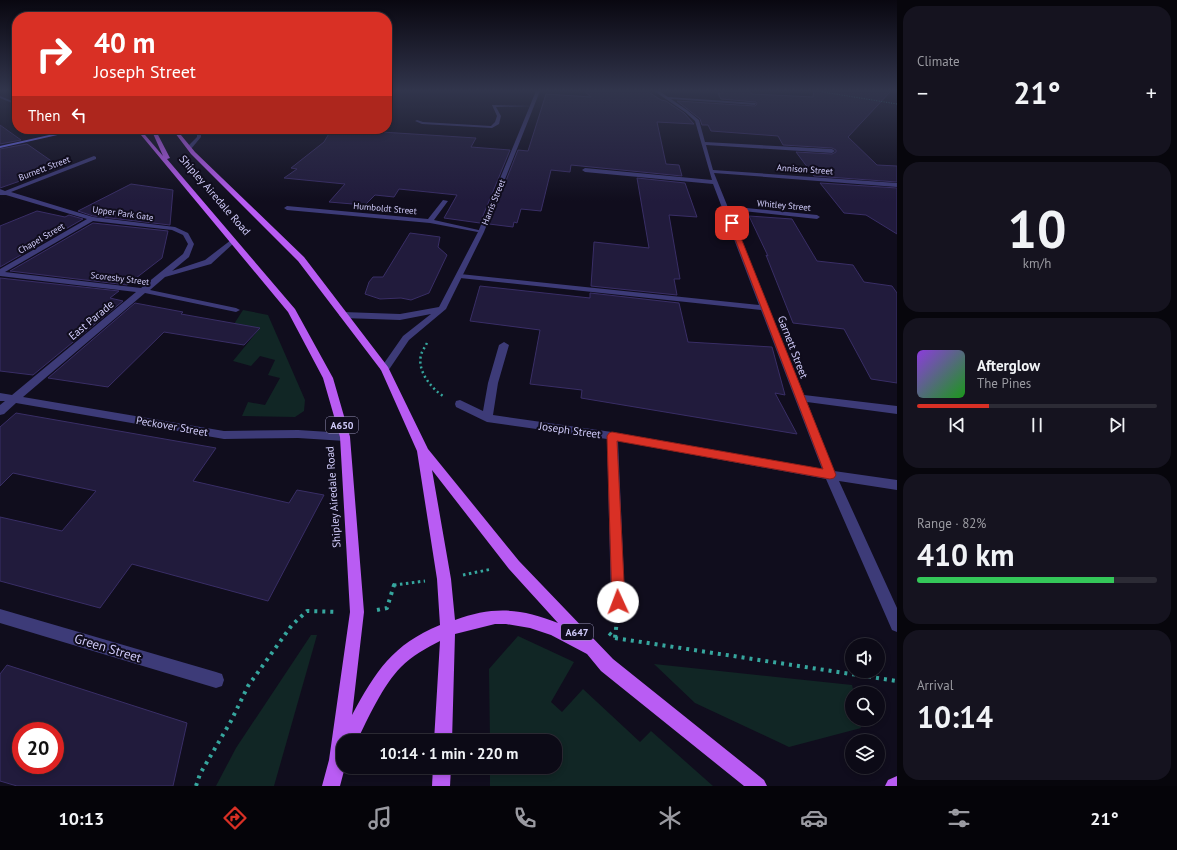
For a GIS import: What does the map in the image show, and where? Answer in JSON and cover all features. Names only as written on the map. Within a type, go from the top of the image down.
[{"type":"main road","name":"Shipley Airedale Road","points":[[142,134],[292,311],[328,378],[346,437],[357,612],[342,734]]},
{"type":"main road","points":[[155,134],[172,169]]},
{"type":"main road","name":"Shipley Airedale Road","points":[[178,134],[189,148],[280,240],[301,259],[385,369],[423,451],[444,579],[448,628],[443,734]]},
{"type":"main road","name":"A647","points":[[423,451],[514,565],[607,665],[758,786]]},
{"type":"main road","points":[[352,734],[374,691],[396,661],[422,642],[448,628],[496,617],[524,619],[557,629],[583,645],[607,665]]},
{"type":"main road","name":"Shipley Airedale Road","points":[[331,786],[336,769]]},
{"type":"main road","points":[[441,786],[442,774]]},
{"type":"street","name":"Harris Street","points":[[385,369],[406,338],[442,309],[481,232],[522,128]]},
{"type":"street","name":"Garnett Street","points":[[699,128],[715,182],[830,475],[897,625]]},
{"type":"street","points":[[0,143],[34,134]]},
{"type":"street","points":[[0,147],[59,134]]},
{"type":"street","points":[[189,148],[199,137],[199,134]]},
{"type":"street","points":[[704,143],[832,151]]},
{"type":"street","name":"Burnett Street","points":[[1,193],[94,158]]},
{"type":"street","points":[[585,170],[715,182]]},
{"type":"street","name":"Annison Street","points":[[711,171],[897,185]]},
{"type":"street","name":"Upper Park Gate","points":[[1,193],[92,219],[173,228],[186,234],[192,244]]},
{"type":"street","points":[[430,221],[445,201]]},
{"type":"street","name":"Humboldt Street","points":[[287,208],[430,221],[481,232]]},
{"type":"street","name":"Whitley Street","points":[[726,208],[817,217]]},
{"type":"street","name":"Chapel Street","points":[[0,273],[92,219]]},
{"type":"street","points":[[162,276],[208,262],[233,241]]},
{"type":"street","name":"East Parade","points":[[0,411],[145,291],[186,255],[192,244]]},
{"type":"street","name":"Scoresby Street","points":[[0,273],[145,291],[236,310]]},
{"type":"street","points":[[460,276],[765,308]]},
{"type":"street","points":[[343,315],[400,317],[442,309]]},
{"type":"street","points":[[487,418],[493,382],[504,345]]},
{"type":"street","name":"Peckover Street","points":[[0,397],[224,435],[298,434],[346,437]]},
{"type":"street","points":[[800,398],[897,410]]},
{"type":"street","name":"Joseph Street","points":[[460,404],[487,418],[612,436],[830,475],[897,485]]},
{"type":"street","points":[[612,436],[618,602]]},
{"type":"street","name":"Green Street","points":[[0,616],[216,680]]},
{"type":"path","points":[[442,309],[421,355],[422,368],[431,388],[441,395],[460,404]]},
{"type":"path","points":[[196,786],[200,774],[231,721],[248,686],[292,625],[307,611],[357,612],[387,608],[394,585],[444,579],[514,565]]},
{"type":"path","points":[[615,638],[618,602]]},
{"type":"path","points":[[604,628],[615,638],[897,681]]},
{"type":"green space","points":[[243,310],[268,315],[305,400],[304,411],[295,417],[242,416],[248,402],[265,405],[280,378],[268,375],[275,360],[260,356],[251,366],[233,361],[260,328],[234,324]]},
{"type":"green space","points":[[311,635],[317,635],[274,786],[216,786],[236,748]]},
{"type":"green space","points":[[518,636],[574,662],[551,702],[562,712],[583,689],[640,742],[651,731],[713,786],[490,786],[490,774],[562,774],[562,734],[490,734],[489,669]]},
{"type":"green space","points":[[654,664],[852,685],[845,686],[845,726],[861,726],[861,728],[789,747],[695,703]]},
{"type":"building","points":[[0,128],[4,128],[21,140],[0,144]]},
{"type":"building","points":[[535,128],[658,128],[666,164],[679,165],[682,176],[571,165],[570,172],[551,170],[541,211],[521,209],[517,223],[514,222],[513,227],[489,224],[518,150],[528,151]]},
{"type":"building","points":[[709,128],[857,128],[848,137],[877,165],[897,166],[897,182],[814,176],[796,152],[832,154],[836,152],[836,150],[832,148],[783,145],[778,136],[711,131]]},
{"type":"building","points":[[392,133],[476,138],[471,147],[510,150],[480,223],[444,218],[457,195],[399,189],[394,197],[375,195],[365,205],[329,202],[345,184],[284,178],[297,169],[291,168],[324,142],[329,134],[392,134]]},
{"type":"building","points":[[27,144],[60,167],[0,188],[0,149]]},
{"type":"building","points":[[637,178],[685,183],[697,217],[669,215],[680,279],[674,279],[677,295],[591,286],[594,242],[649,248]]},
{"type":"building","points":[[820,183],[897,188],[897,234],[866,215],[844,213]]},
{"type":"building","points":[[131,184],[173,190],[170,225],[93,216],[78,211]]},
{"type":"building","points":[[37,211],[65,217],[69,215],[83,219],[0,267],[0,226]]},
{"type":"building","points":[[749,216],[792,219],[817,261],[853,265],[864,282],[892,286],[897,293],[897,383],[871,379],[844,329],[793,323],[766,255],[768,256]]},
{"type":"building","points":[[93,223],[168,231],[162,258],[127,285],[10,271]]},
{"type":"building","points":[[410,233],[440,237],[438,247],[447,255],[429,293],[411,300],[401,298],[380,299],[365,294],[369,282],[373,277],[383,277]]},
{"type":"building","points":[[0,278],[119,291],[110,298],[123,301],[33,375],[0,371]]},
{"type":"building","points":[[480,286],[590,298],[590,293],[679,303],[688,342],[772,347],[785,395],[775,393],[797,434],[581,398],[582,390],[530,384],[540,330],[470,321]]},
{"type":"building","points":[[135,303],[183,312],[181,314],[260,328],[244,345],[164,332],[108,387],[48,378]]},
{"type":"building","points":[[16,413],[216,448],[193,481],[289,503],[297,490],[324,495],[268,601],[132,564],[100,608],[0,581],[0,517],[62,531],[96,491],[13,473],[0,486],[0,427]]},
{"type":"building","points":[[7,665],[187,723],[173,786],[17,786],[0,781],[0,674]]},
{"type":"route","points":[[618,602],[612,436],[830,475],[732,223]]}]
